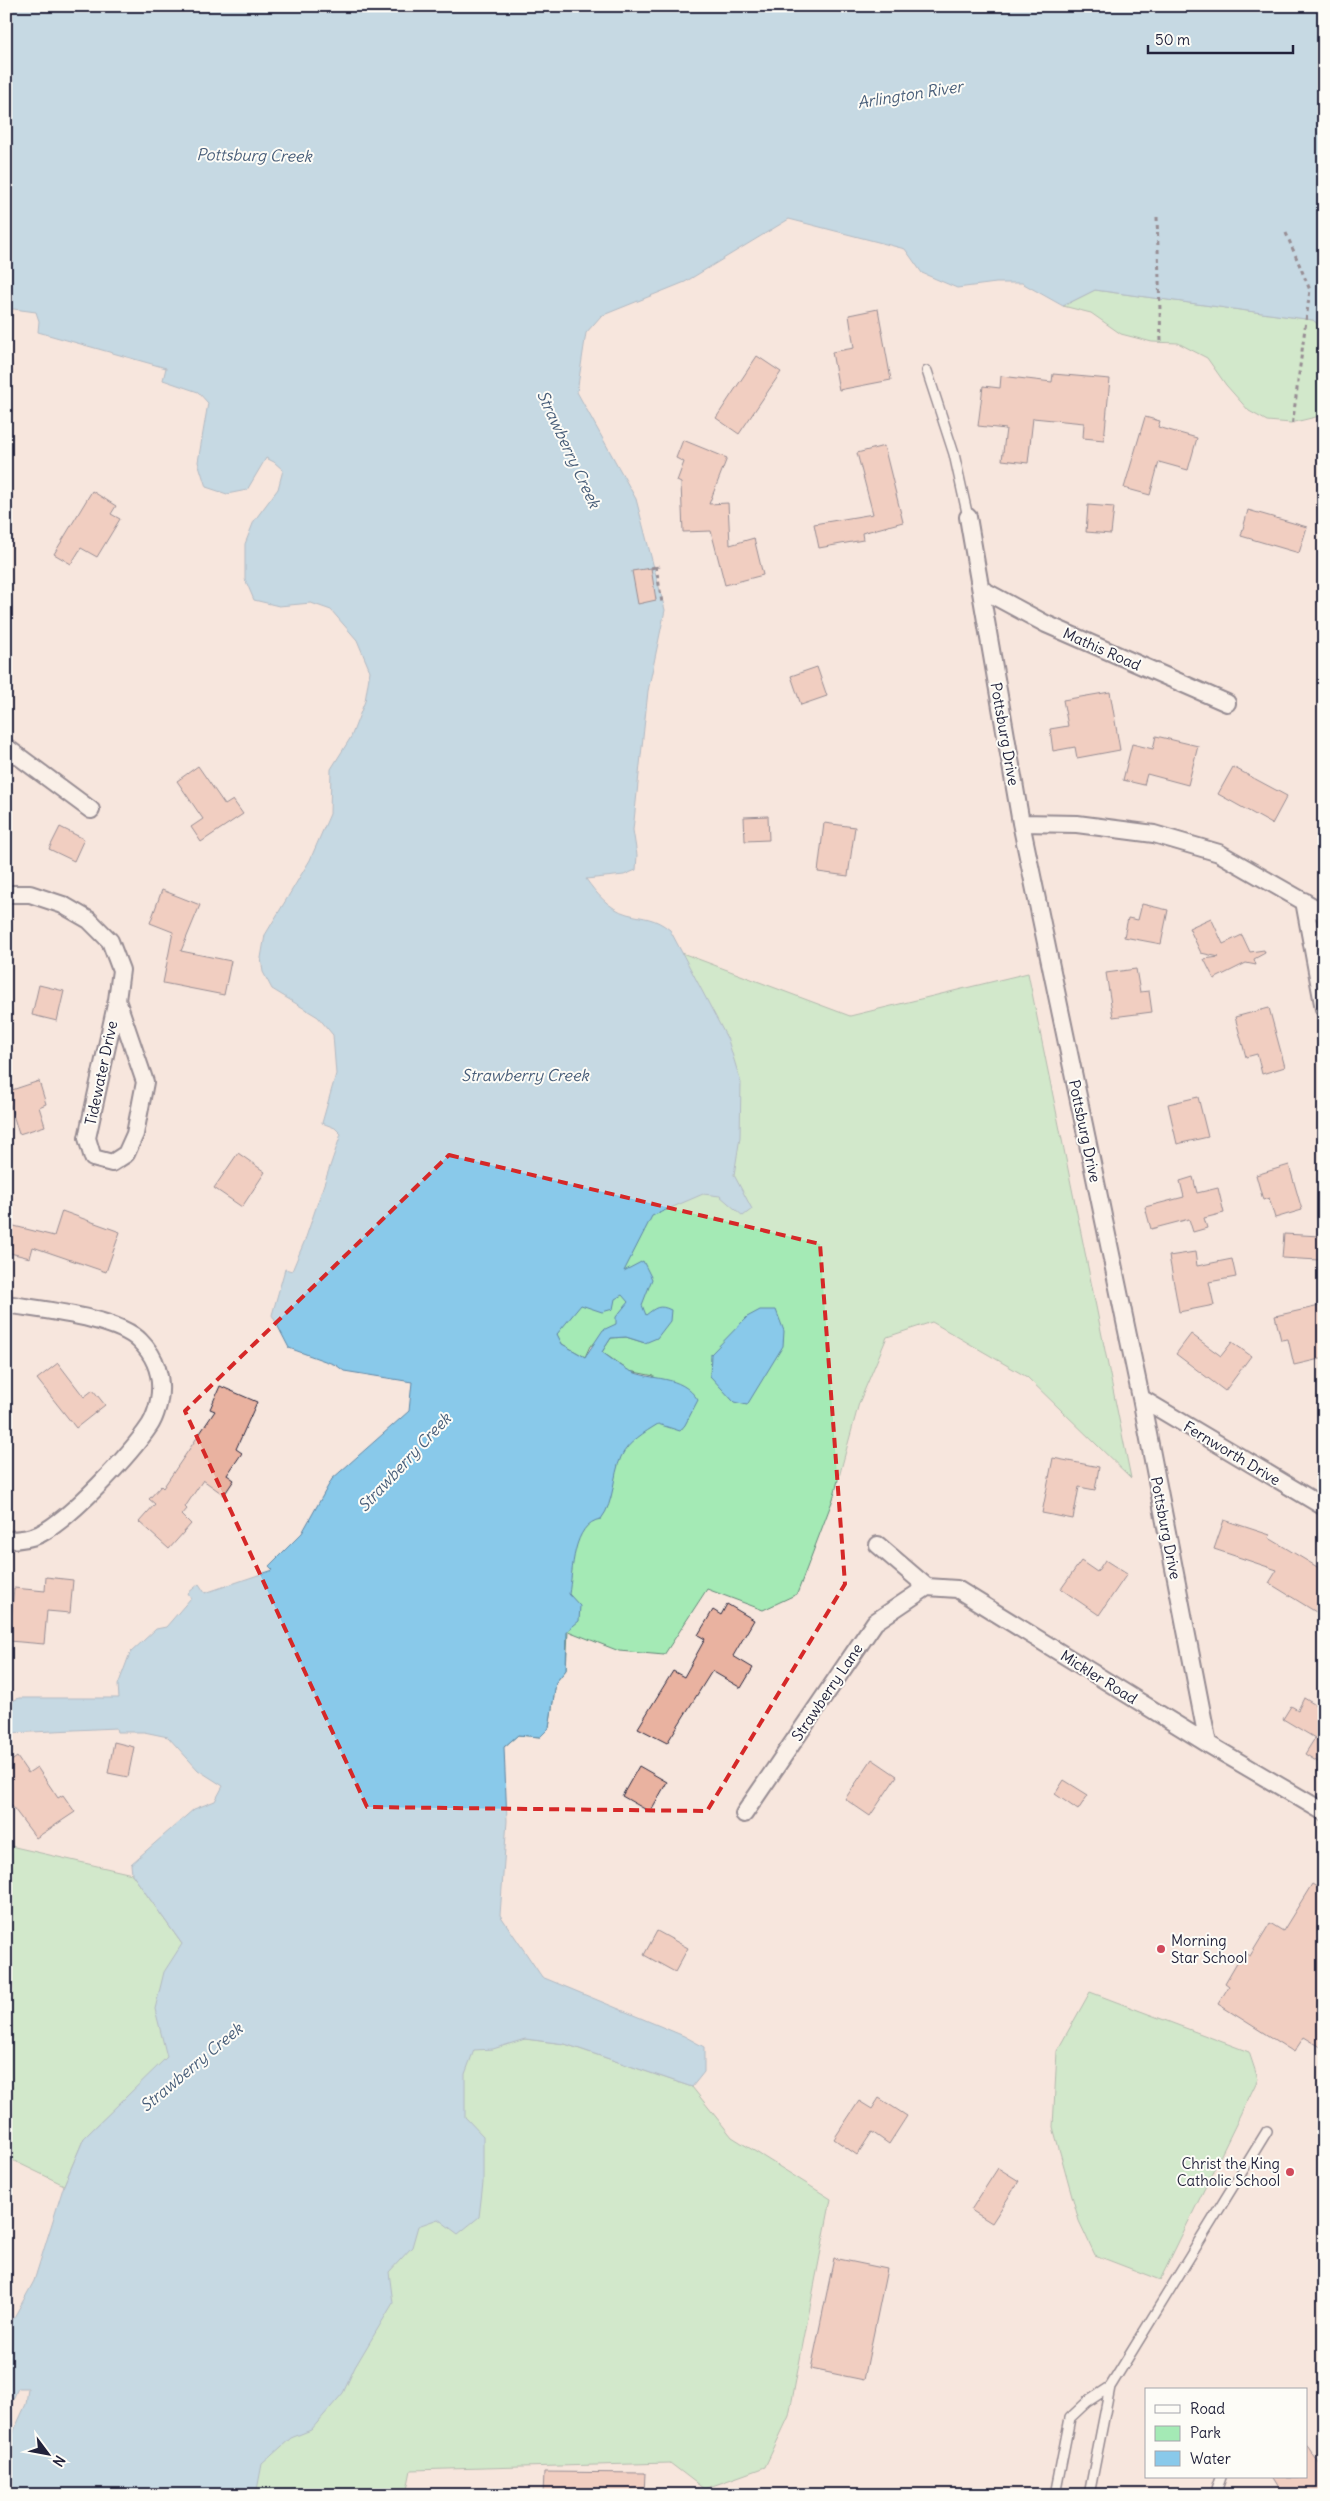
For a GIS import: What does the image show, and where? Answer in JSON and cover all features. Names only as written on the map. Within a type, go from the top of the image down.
[{"type":"street","name":"Pottsburg Drive","points":[[968,517],[1021,823],[1141,1398],[1208,1744]]},
{"type":"street","name":"Mathis Road","points":[[981,590],[1046,624],[1227,703]]},
{"type":"street","points":[[6,746],[91,810]]},
{"type":"street","points":[[1021,823],[1077,824],[1154,834],[1219,853],[1324,913]]},
{"type":"street","name":"Tidewater Drive","points":[[6,894],[30,894],[63,906],[89,920],[110,941],[121,970],[118,1000],[87,1138],[93,1158],[112,1163],[126,1154],[135,1134],[145,1082],[118,1000]]},
{"type":"street","points":[[1304,901],[1324,1009]]},
{"type":"street","points":[[6,1304],[117,1325],[140,1340],[155,1360],[160,1378],[159,1400],[151,1424],[122,1460],[60,1521],[38,1535],[12,1540]]},
{"type":"street","name":"Fernworth Drive","points":[[1141,1398],[1324,1507]]},
{"type":"street","points":[[878,1545],[927,1587]]},
{"type":"street","name":"Mickler Road","points":[[927,1587],[956,1589],[1208,1744],[1324,1812]]},
{"type":"street","name":"Strawberry Lane","points":[[744,1814],[875,1622],[927,1587]]},
{"type":"lane","points":[[927,371],[954,454],[968,517]]},
{"type":"lane","points":[[1089,2495],[1110,2387],[1267,2131]]},
{"type":"lane","points":[[1055,2495],[1070,2418],[1087,2402],[1110,2387]]},
{"type":"lane","points":[[1215,2495],[1221,2478]]},
{"type":"path","points":[[1157,217],[1161,342]]},
{"type":"path","points":[[1286,233],[1310,290],[1292,427]]},
{"type":"path","points":[[651,568],[658,566],[662,603]]},
{"type":"highlighted area","points":[[449,1155],[820,1244],[845,1584],[707,1811],[367,1807],[185,1411]]},
{"type":"green space","points":[[1095,290],[1313,320],[1324,329],[1324,415],[1291,423],[1267,421],[1249,411],[1226,385],[1207,358],[1178,343],[1152,342],[1121,334],[1091,313],[1063,306]]},
{"type":"green space","points":[[682,953],[850,1016],[1028,973],[1131,1478],[1027,1377],[932,1322],[887,1337],[859,1403],[833,1499],[797,1594],[763,1610],[707,1589],[664,1655],[619,1651],[568,1631],[566,1670],[556,1682],[549,1728],[540,1737],[518,1735],[504,1747],[559,1573],[654,1376],[629,1371],[602,1352],[611,1338],[626,1337],[645,1343],[646,1316],[590,1346],[585,1357],[562,1344],[557,1335]],"holes":[[[747,1317],[734,1402],[725,1391]]]},
{"type":"green space","points":[[6,1845],[132,1874],[182,1944],[249,1980],[84,2138],[64,2185],[6,2157]]},
{"type":"green space","points":[[1090,1992],[1249,2052],[1258,2079],[1160,2280],[1095,2255],[1079,2221],[1053,2127],[1057,2051]]},
{"type":"green space","points":[[391,2033],[525,2039],[565,2044],[692,2087],[732,2137],[831,2199],[789,2416],[765,2467],[704,2489],[670,2463],[411,2470],[406,2495],[86,2495]]},
{"type":"water","name":"Strawberry Creek","points":[[6,6],[1324,6],[1324,329],[1313,320],[1095,290],[1063,306],[1022,283],[996,283],[957,288],[922,273],[905,249],[789,219],[685,282],[601,316],[586,333],[577,392],[636,499],[665,610],[648,691],[633,830],[637,855],[636,870],[624,875],[586,879],[599,895],[620,912],[654,921],[670,930],[728,1040],[741,1083],[740,1137],[734,1175],[752,1209],[743,1216],[720,1196],[703,1194],[652,1216],[624,1271],[643,1261],[652,1279],[642,1305],[646,1315],[655,1309],[663,1307],[671,1310],[670,1321],[657,1338],[645,1343],[626,1337],[611,1338],[602,1352],[618,1364],[637,1374],[665,1379],[683,1386],[691,1391],[698,1400],[680,1431],[658,1424],[637,1438],[628,1447],[618,1465],[606,1512],[601,1519],[591,1522],[584,1529],[579,1539],[573,1562],[569,1594],[580,1606],[579,1621],[567,1631],[566,1670],[556,1682],[549,1728],[540,1737],[518,1735],[504,1747],[507,1821],[500,1915],[542,1977],[684,2036],[704,2047],[704,2072],[692,2087],[565,2044],[525,2039],[493,2049],[474,2050],[465,2074],[465,2117],[483,2136],[483,2183],[479,2217],[458,2234],[438,2219],[418,2226],[412,2247],[389,2272],[393,2303],[355,2367],[343,2393],[311,2430],[291,2438],[262,2464],[256,2495],[6,2495],[6,2448],[26,2404],[28,2388],[18,2388],[6,2415],[6,2328],[11,2323],[34,2281],[64,2185],[84,2138],[167,2057],[155,2009],[164,1972],[182,1944],[132,1874],[131,1864],[194,1809],[215,1801],[223,1786],[198,1770],[168,1737],[144,1732],[117,1732],[116,1728],[11,1733],[6,1726],[6,1704],[19,1698],[119,1698],[118,1685],[130,1653],[156,1629],[166,1627],[191,1598],[188,1593],[199,1584],[205,1593],[273,1570],[269,1566],[302,1533],[332,1479],[409,1411],[412,1382],[344,1371],[336,1365],[289,1348],[272,1315],[285,1269],[292,1271],[305,1240],[341,1134],[335,1128],[322,1123],[336,1074],[333,1035],[318,1017],[272,989],[263,972],[261,958],[265,935],[310,860],[330,814],[331,769],[351,737],[365,701],[370,671],[357,640],[331,610],[311,603],[279,606],[254,600],[245,579],[245,544],[254,521],[278,489],[283,470],[266,458],[247,490],[227,494],[206,487],[198,462],[208,403],[198,392],[163,380],[166,368],[38,332],[39,321],[36,312],[6,308]],"holes":[[[622,1295],[628,1302],[616,1317],[616,1324],[603,1330],[585,1357],[562,1344],[557,1334],[581,1305],[602,1312],[613,1309],[615,1299]]]},
{"type":"water","points":[[760,1310],[776,1310],[784,1331],[783,1346],[747,1405],[734,1402],[710,1376],[711,1354],[747,1317]]},
{"type":"building","points":[[878,309],[891,380],[839,390],[832,352],[854,348],[849,315]]},
{"type":"building","points":[[757,356],[781,372],[739,434],[716,418]]},
{"type":"building","points":[[1053,374],[1110,379],[1104,440],[1083,438],[1084,423],[1033,418],[1028,463],[1002,460],[1006,429],[978,426],[983,386],[1000,388],[1001,376],[1052,382]]},
{"type":"building","points":[[1145,417],[1160,421],[1158,427],[1197,438],[1188,470],[1159,462],[1150,495],[1124,488]]},
{"type":"building","points":[[683,440],[727,458],[709,504],[728,503],[730,545],[754,538],[763,575],[725,585],[711,531],[683,532],[681,483],[677,481],[684,462],[676,458]]},
{"type":"building","points":[[884,446],[903,522],[862,533],[863,540],[819,548],[814,524],[873,514],[857,453]]},
{"type":"building","points":[[92,491],[116,506],[111,514],[120,519],[97,557],[81,548],[71,564],[54,554]]},
{"type":"building","points":[[1088,505],[1114,507],[1111,534],[1086,532]]},
{"type":"building","points":[[1248,510],[1307,527],[1299,553],[1241,536]]},
{"type":"building","points":[[651,568],[656,600],[638,604],[632,571]]},
{"type":"building","points":[[817,667],[827,696],[801,705],[791,676]]},
{"type":"building","points":[[1110,692],[1120,750],[1077,758],[1075,747],[1053,751],[1050,729],[1068,726],[1063,700]]},
{"type":"building","points":[[1156,736],[1198,746],[1188,785],[1147,774],[1144,785],[1123,780],[1132,744],[1153,749]]},
{"type":"building","points":[[198,766],[225,805],[233,800],[243,814],[201,842],[191,827],[203,819],[177,781]]},
{"type":"building","points":[[1233,767],[1287,796],[1272,824],[1218,794]]},
{"type":"building","points":[[768,816],[769,840],[745,841],[744,817]]},
{"type":"building","points":[[824,823],[855,827],[848,876],[818,872]]},
{"type":"building","points":[[60,827],[84,839],[74,861],[49,849]]},
{"type":"building","points":[[162,890],[200,905],[181,951],[231,961],[224,995],[163,983],[173,932],[150,923]]},
{"type":"building","points":[[1142,904],[1168,910],[1161,944],[1124,937],[1128,918],[1138,920]]},
{"type":"building","points":[[1211,918],[1223,944],[1242,935],[1250,952],[1264,950],[1265,953],[1254,959],[1256,965],[1246,963],[1214,979],[1204,959],[1219,957],[1201,953],[1189,928]]},
{"type":"building","points":[[1136,969],[1140,992],[1149,991],[1152,1012],[1113,1017],[1106,973]]},
{"type":"building","points":[[39,985],[64,991],[57,1021],[32,1015]]},
{"type":"building","points":[[1269,1008],[1285,1067],[1262,1074],[1257,1054],[1246,1057],[1235,1017]]},
{"type":"building","points":[[39,1081],[46,1104],[39,1107],[45,1126],[19,1134],[6,1092]]},
{"type":"building","points":[[1198,1097],[1208,1137],[1177,1144],[1168,1104]]},
{"type":"building","points":[[238,1153],[265,1172],[242,1207],[214,1188]]},
{"type":"building","points":[[1289,1165],[1302,1210],[1275,1218],[1269,1198],[1263,1200],[1256,1175]]},
{"type":"building","points":[[1193,1177],[1197,1193],[1218,1188],[1224,1213],[1204,1218],[1207,1228],[1193,1232],[1189,1219],[1151,1229],[1145,1207],[1184,1197],[1180,1181]]},
{"type":"building","points":[[62,1211],[120,1232],[106,1272],[33,1247],[30,1258],[6,1252],[6,1224],[54,1236]]},
{"type":"building","points":[[1284,1234],[1320,1236],[1319,1260],[1282,1258]]},
{"type":"building","points":[[1195,1252],[1197,1266],[1232,1259],[1236,1277],[1209,1282],[1214,1305],[1179,1312],[1169,1256]]},
{"type":"building","points":[[1324,1305],[1324,1358],[1294,1365],[1288,1339],[1281,1340],[1275,1316]]},
{"type":"building","points":[[1191,1334],[1221,1356],[1232,1342],[1251,1356],[1225,1391],[1176,1354]]},
{"type":"building","points":[[58,1363],[84,1397],[93,1390],[105,1405],[76,1428],[37,1379]]},
{"type":"building","points":[[220,1386],[257,1402],[236,1449],[242,1453],[227,1475],[234,1480],[224,1495],[203,1480],[185,1507],[187,1509],[182,1515],[191,1524],[169,1549],[139,1522],[155,1504],[149,1499],[161,1486],[163,1488],[215,1411],[210,1409]]},
{"type":"building","points":[[1053,1458],[1099,1467],[1095,1490],[1079,1487],[1073,1519],[1042,1513]]},
{"type":"building","points":[[1224,1520],[1270,1535],[1269,1538],[1324,1571],[1324,1600],[1316,1612],[1269,1583],[1277,1570],[1214,1549]]},
{"type":"building","points":[[1105,1560],[1127,1574],[1099,1615],[1061,1589],[1081,1561],[1097,1572]]},
{"type":"building","points":[[46,1577],[73,1580],[70,1613],[47,1611],[44,1644],[9,1641],[14,1588],[45,1591]]},
{"type":"building","points":[[727,1604],[754,1620],[733,1656],[753,1668],[741,1688],[712,1671],[667,1743],[638,1728],[673,1671],[684,1677],[705,1639],[698,1635],[713,1610],[721,1615]]},
{"type":"building","points":[[1304,1698],[1324,1710],[1324,1766],[1305,1754],[1315,1738],[1283,1719],[1291,1706],[1298,1710]]},
{"type":"building","points":[[114,1742],[134,1747],[128,1777],[108,1773]]},
{"type":"building","points":[[17,1757],[28,1773],[37,1767],[58,1798],[63,1795],[75,1812],[36,1838],[6,1798],[6,1765]]},
{"type":"building","points":[[872,1759],[897,1776],[870,1816],[845,1799]]},
{"type":"building","points":[[639,1766],[667,1782],[650,1812],[622,1796]]},
{"type":"building","points":[[1064,1780],[1088,1795],[1078,1810],[1055,1794]]},
{"type":"building","points":[[1312,1884],[1324,1891],[1324,2049],[1304,2037],[1294,2052],[1218,2004],[1229,1986],[1225,1983],[1243,1952],[1250,1956],[1270,1923],[1283,1931]]},
{"type":"building","points":[[657,1931],[688,1948],[675,1972],[644,1955]]},
{"type":"building","points":[[879,2098],[907,2116],[889,2144],[872,2132],[857,2155],[834,2139],[859,2101],[872,2109]]},
{"type":"building","points":[[998,2168],[1019,2181],[992,2223],[971,2210]]},
{"type":"building","points":[[834,2258],[887,2269],[864,2380],[811,2369]]},
{"type":"building","points":[[1308,2446],[1324,2470],[1324,2495],[1282,2495],[1272,2478],[1308,2478]]},
{"type":"building","points":[[544,2472],[645,2473],[644,2495],[543,2495]]},
{"type":"place","name":"Morning Star School","points":[[1161,1949]]},
{"type":"place","name":"Christ the King Catholic School","points":[[1290,2172]]},
{"type":"water label","name":"Arlington River","points":[[910,94]]},
{"type":"water label","name":"Pottsburg Creek","points":[[254,155]]}]
